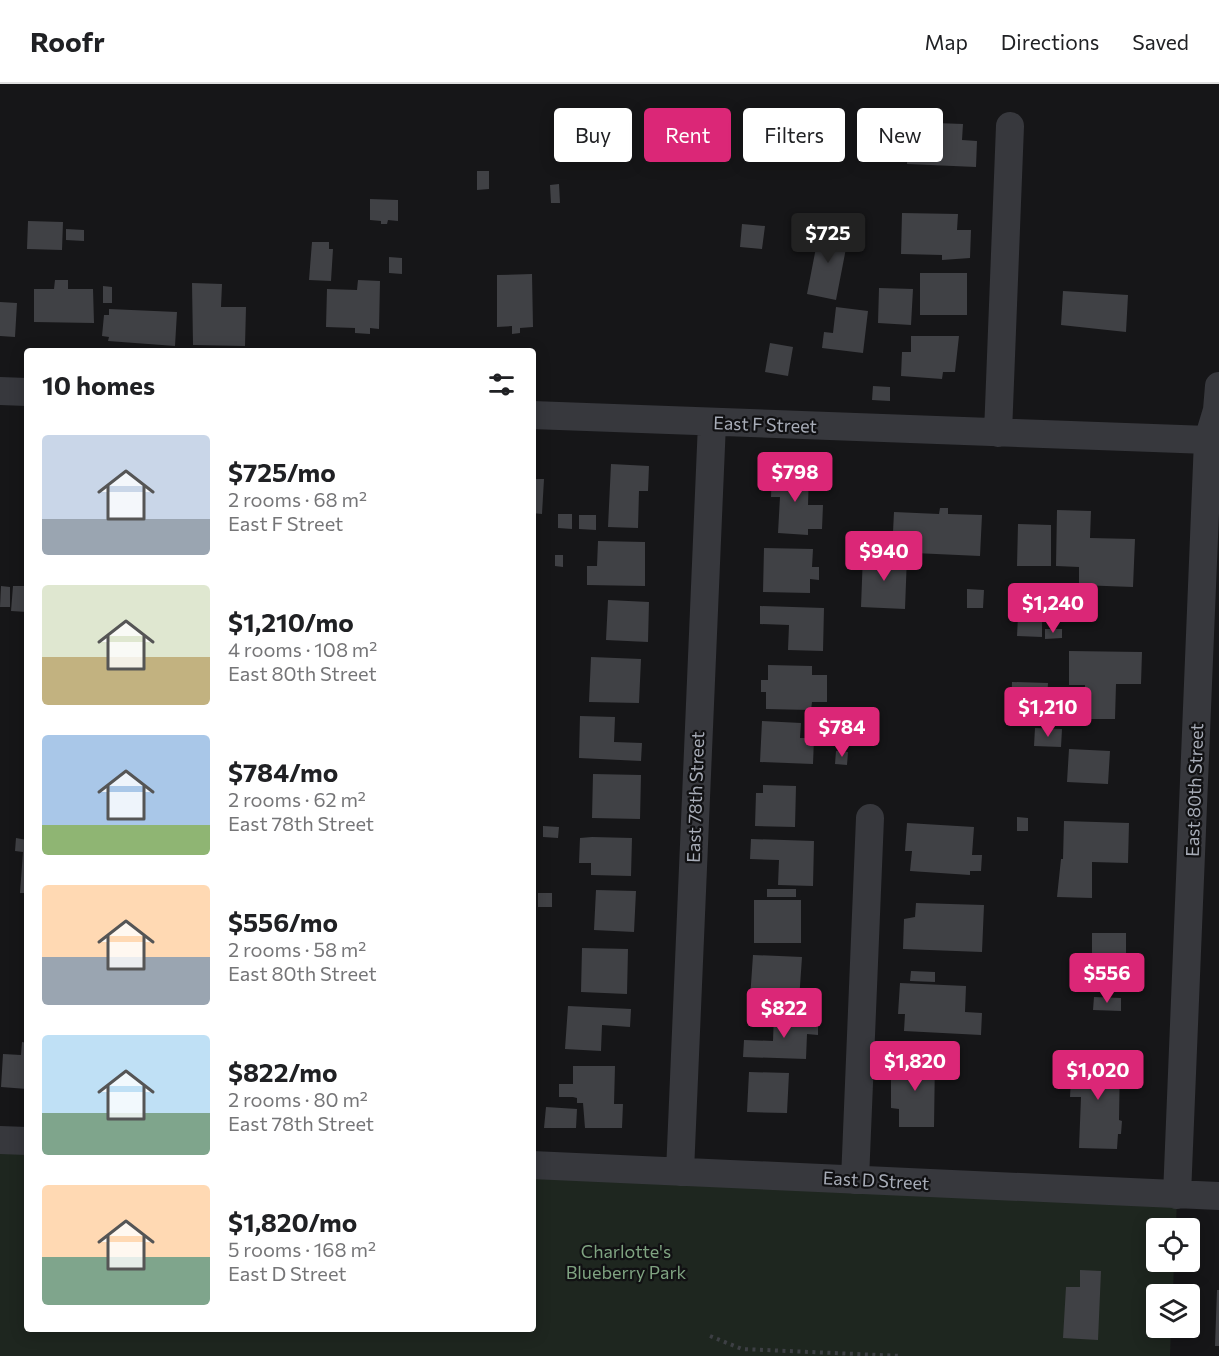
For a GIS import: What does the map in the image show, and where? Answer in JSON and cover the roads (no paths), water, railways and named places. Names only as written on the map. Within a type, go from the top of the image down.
[{"type":"street","points":[[998,433],[1010,126]]},
{"type":"street","name":"East 80th Street","points":[[1177,1195],[1214,437],[1219,386]]},
{"type":"street","points":[[0,391],[24,392]]},
{"type":"street","name":"East F Street","points":[[536,415],[998,433],[1214,437]]},
{"type":"street","name":"East 78th Street","points":[[681,1172],[712,423]]},
{"type":"street","points":[[855,1180],[870,818]]},
{"type":"street","points":[[0,1140],[24,1141]]},
{"type":"street","name":"East D Street","points":[[536,1165],[1219,1196]]},
{"type":"park label","name":"Charlotte's Blueberry Park","points":[[626,1262]]}]
